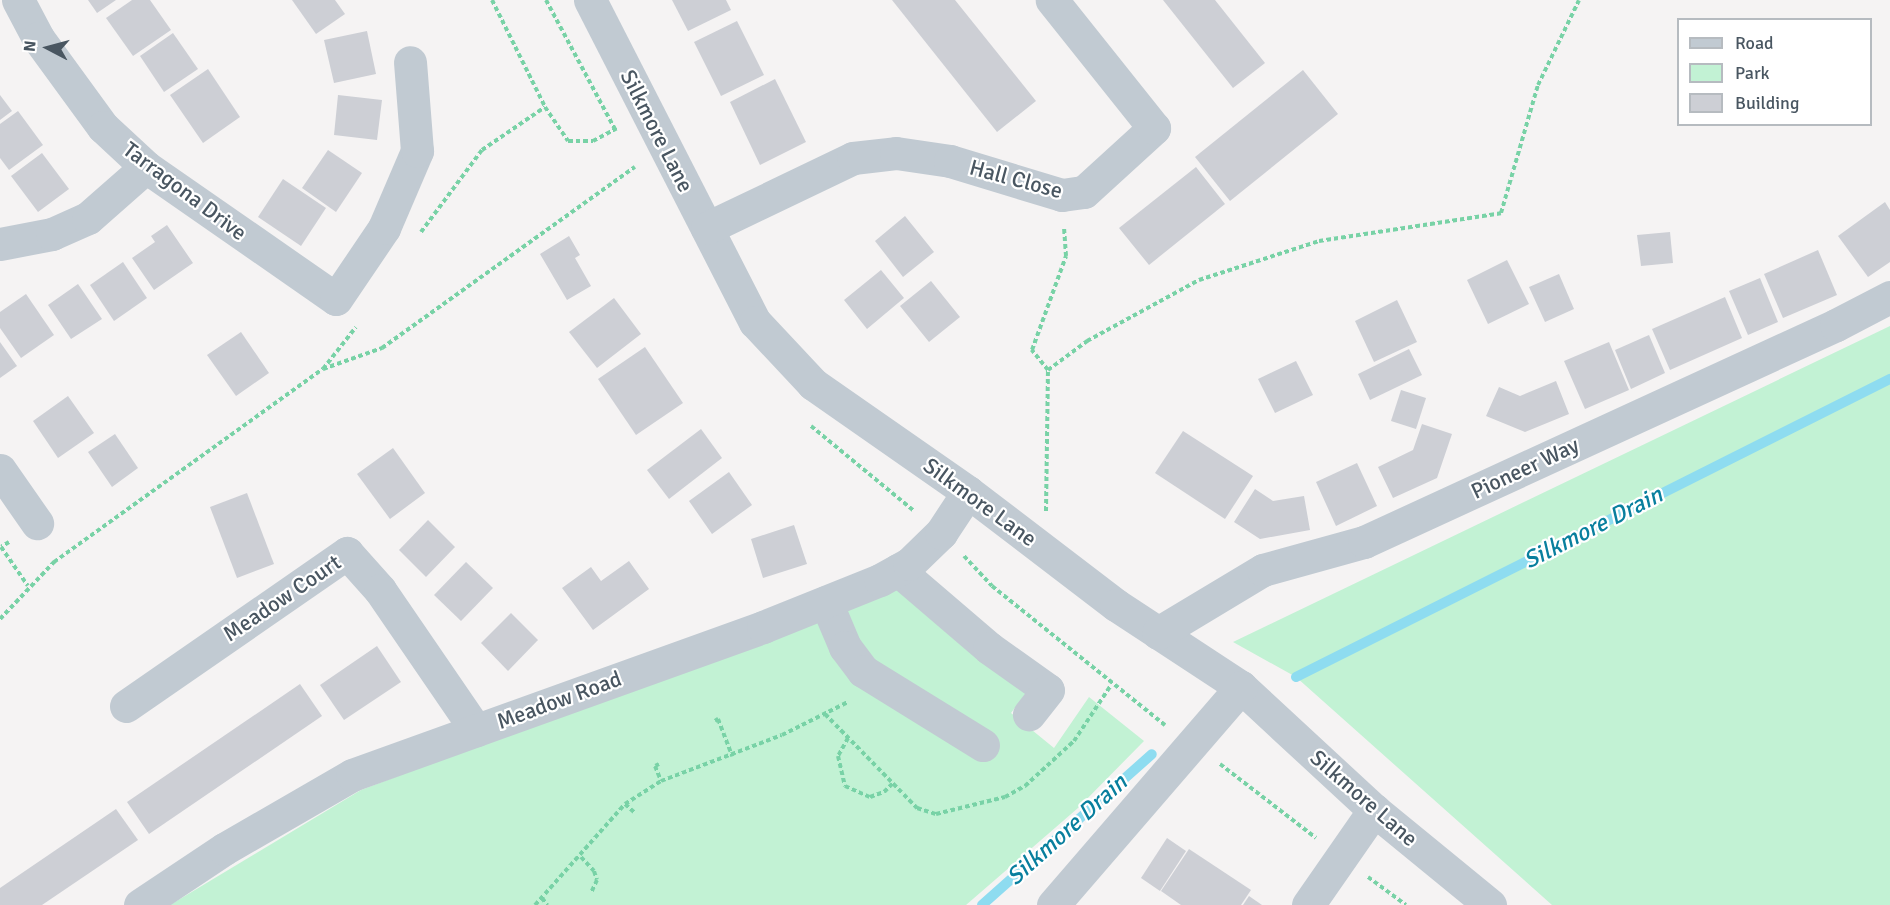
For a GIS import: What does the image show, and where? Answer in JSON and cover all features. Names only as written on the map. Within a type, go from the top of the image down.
[{"type":"street","name":"Tarragona Drive","points":[[18,0],[38,39],[103,127],[146,167],[336,299],[384,228],[417,152],[410,62]]},
{"type":"street","name":"Silkmore Lane","points":[[590,0],[755,322],[813,384],[968,492],[1158,633],[1241,687],[1374,810],[1490,905]]},
{"type":"street","name":"Hall Close","points":[[707,228],[853,158],[896,153],[950,161],[1062,195],[1084,192],[1154,128],[1052,0]]},
{"type":"street","points":[[0,244],[52,234],[88,218],[146,167]]},
{"type":"street","name":"Pioneer Way","points":[[1158,633],[1263,570],[1364,542],[1836,326],[1890,297]]},
{"type":"street","points":[[0,470],[37,523]]},
{"type":"street","name":"Meadow Road","points":[[140,905],[224,849],[352,776],[826,602],[898,570],[941,533],[968,492]]},
{"type":"street","name":"Meadow Court","points":[[126,706],[347,553],[381,590],[476,730]]},
{"type":"street","points":[[898,570],[989,648],[1048,690],[1029,714]]},
{"type":"street","points":[[826,602],[845,647],[863,671],[983,745]]},
{"type":"street","points":[[1053,905],[1241,687]]},
{"type":"street","points":[[1308,905],[1374,810]]},
{"type":"path","points":[[492,0],[545,107],[568,141],[593,141],[615,129],[546,0]]},
{"type":"path","points":[[1048,370],[1087,341],[1199,280],[1319,241],[1501,213],[1538,85],[1579,0]]},
{"type":"path","points":[[415,242],[482,150],[545,107]]},
{"type":"path","points":[[0,619],[54,562],[323,369],[382,348],[635,167]]},
{"type":"path","points":[[1045,550],[1048,370],[1032,350],[1066,256],[1062,195]]},
{"type":"path","points":[[323,369],[357,325]]},
{"type":"path","points":[[959,551],[992,586],[1173,732]]},
{"type":"path","points":[[535,905],[581,857],[626,804],[661,781],[732,756],[782,735],[880,683]]},
{"type":"path","points":[[715,721],[718,720],[732,756]]},
{"type":"path","points":[[848,738],[838,756],[846,786],[870,796],[884,792],[893,783]]},
{"type":"path","points":[[659,764],[655,766],[661,781]]},
{"type":"path","points":[[1222,765],[1318,840]]},
{"type":"path","points":[[626,804],[634,812]]},
{"type":"path","points":[[581,857],[594,871],[597,880],[591,893]]},
{"type":"path","points":[[1369,878],[1406,905]]},
{"type":"path","points":[[542,898],[547,905]]},
{"type":"green space","points":[[1890,326],[1890,905],[1552,905],[1296,677],[1233,642]]},
{"type":"green space","points":[[902,585],[1030,688],[1011,713],[1054,748],[1089,697],[1144,741],[1078,808],[966,905],[170,905],[361,790]]},
{"type":"building","points":[[88,0],[116,0],[97,13]]},
{"type":"building","points":[[132,0],[150,0],[171,30],[133,56],[106,18]]},
{"type":"building","points":[[292,0],[335,0],[345,14],[316,34]]},
{"type":"building","points":[[672,0],[726,0],[731,10],[688,31]]},
{"type":"building","points":[[892,0],[955,0],[1036,101],[997,132]]},
{"type":"building","points":[[1163,0],[1215,0],[1265,63],[1233,88]]},
{"type":"building","points":[[737,21],[764,75],[721,96],[694,42]]},
{"type":"building","points":[[367,31],[376,74],[334,83],[324,40]]},
{"type":"building","points":[[173,33],[198,69],[164,92],[140,56]]},
{"type":"building","points":[[208,69],[240,117],[203,143],[170,95]]},
{"type":"building","points":[[1303,70],[1338,114],[1230,201],[1195,157]]},
{"type":"building","points":[[775,79],[806,142],[760,165],[730,102]]},
{"type":"building","points":[[0,95],[12,111],[0,120]]},
{"type":"building","points":[[338,95],[382,100],[377,140],[334,135]]},
{"type":"building","points":[[18,111],[43,145],[9,170],[0,158],[0,124]]},
{"type":"building","points":[[328,150],[362,173],[336,212],[302,188]]},
{"type":"building","points":[[42,153],[69,189],[38,212],[11,176]]},
{"type":"building","points":[[1196,167],[1225,204],[1149,265],[1119,228]]},
{"type":"building","points":[[283,179],[326,208],[301,246],[258,217]]},
{"type":"building","points":[[1885,202],[1890,210],[1890,262],[1868,277],[1838,236]]},
{"type":"building","points":[[905,216],[934,252],[903,277],[875,241]]},
{"type":"building","points":[[167,225],[193,263],[154,290],[132,258],[155,242],[151,236]]},
{"type":"building","points":[[1670,232],[1673,263],[1641,266],[1637,235]]},
{"type":"building","points":[[569,236],[580,255],[575,258],[591,286],[567,300],[540,254]]},
{"type":"building","points":[[1818,250],[1837,295],[1783,318],[1764,274]]},
{"type":"building","points":[[1507,260],[1529,304],[1488,324],[1467,280]]},
{"type":"building","points":[[123,262],[147,298],[114,321],[90,285]]},
{"type":"building","points":[[881,270],[904,298],[867,329],[844,300]]},
{"type":"building","points":[[1559,274],[1574,309],[1545,322],[1529,287]]},
{"type":"building","points":[[1760,278],[1778,322],[1748,335],[1729,291]]},
{"type":"building","points":[[931,281],[960,317],[929,342],[900,306]]},
{"type":"building","points":[[78,284],[102,319],[71,339],[48,305]]},
{"type":"building","points":[[26,294],[54,335],[21,358],[0,328],[0,312]]},
{"type":"building","points":[[1725,297],[1742,338],[1670,370],[1652,329]]},
{"type":"building","points":[[614,298],[641,334],[597,368],[569,332]]},
{"type":"building","points":[[1397,300],[1417,342],[1374,362],[1355,321]]},
{"type":"building","points":[[241,332],[269,373],[236,396],[207,355]]},
{"type":"building","points":[[1649,335],[1665,373],[1631,389],[1615,350]]},
{"type":"building","points":[[0,342],[17,366],[0,378]]},
{"type":"building","points":[[1609,342],[1629,390],[1585,409],[1564,361]]},
{"type":"building","points":[[645,347],[683,403],[636,435],[598,379]]},
{"type":"building","points":[[1409,349],[1422,375],[1370,400],[1358,374]]},
{"type":"building","points":[[1296,361],[1313,395],[1275,413],[1258,379]]},
{"type":"building","points":[[1556,381],[1569,414],[1525,432],[1486,416],[1499,387],[1520,396]]},
{"type":"building","points":[[1401,390],[1426,398],[1416,429],[1391,421]]},
{"type":"building","points":[[68,396],[94,433],[58,458],[33,421]]},
{"type":"building","points":[[1422,424],[1452,434],[1437,478],[1393,498],[1378,467],[1413,450]]},
{"type":"building","points":[[701,429],[722,458],[669,499],[647,470]]},
{"type":"building","points":[[1183,431],[1253,476],[1225,519],[1155,473]]},
{"type":"building","points":[[115,434],[138,468],[112,487],[88,452]]},
{"type":"building","points":[[393,448],[425,493],[390,519],[357,474]]},
{"type":"building","points":[[1357,463],[1377,506],[1336,526],[1316,482]]},
{"type":"building","points":[[729,472],[752,505],[712,534],[689,501]]},
{"type":"building","points":[[1255,489],[1273,501],[1304,496],[1310,530],[1260,539],[1234,522]]},
{"type":"building","points":[[247,493],[274,564],[237,578],[210,507]]},
{"type":"building","points":[[428,520],[455,547],[426,577],[399,550]]},
{"type":"building","points":[[794,525],[807,564],[763,578],[751,539]]},
{"type":"building","points":[[629,561],[649,589],[593,630],[562,588],[591,567],[601,581]]},
{"type":"building","points":[[466,562],[493,588],[461,621],[434,595]]},
{"type":"building","points":[[511,613],[538,640],[508,671],[481,643]]},
{"type":"building","points":[[377,646],[401,682],[344,720],[320,685]]},
{"type":"building","points":[[300,684],[322,716],[149,834],[127,802]]},
{"type":"building","points":[[116,809],[138,840],[42,905],[0,905],[0,888]]},
{"type":"building","points":[[1167,838],[1186,851],[1160,891],[1141,878]]},
{"type":"building","points":[[1189,849],[1251,890],[1241,905],[1181,905],[1161,891]]},
{"type":"building","points":[[1249,896],[1262,905],[1243,905]]},
{"type":"waterway","name":"Silkmore Drain","points":[[1296,677],[1890,379]]},
{"type":"waterway","name":"Silkmore Drain","points":[[982,905],[1152,754]]}]
